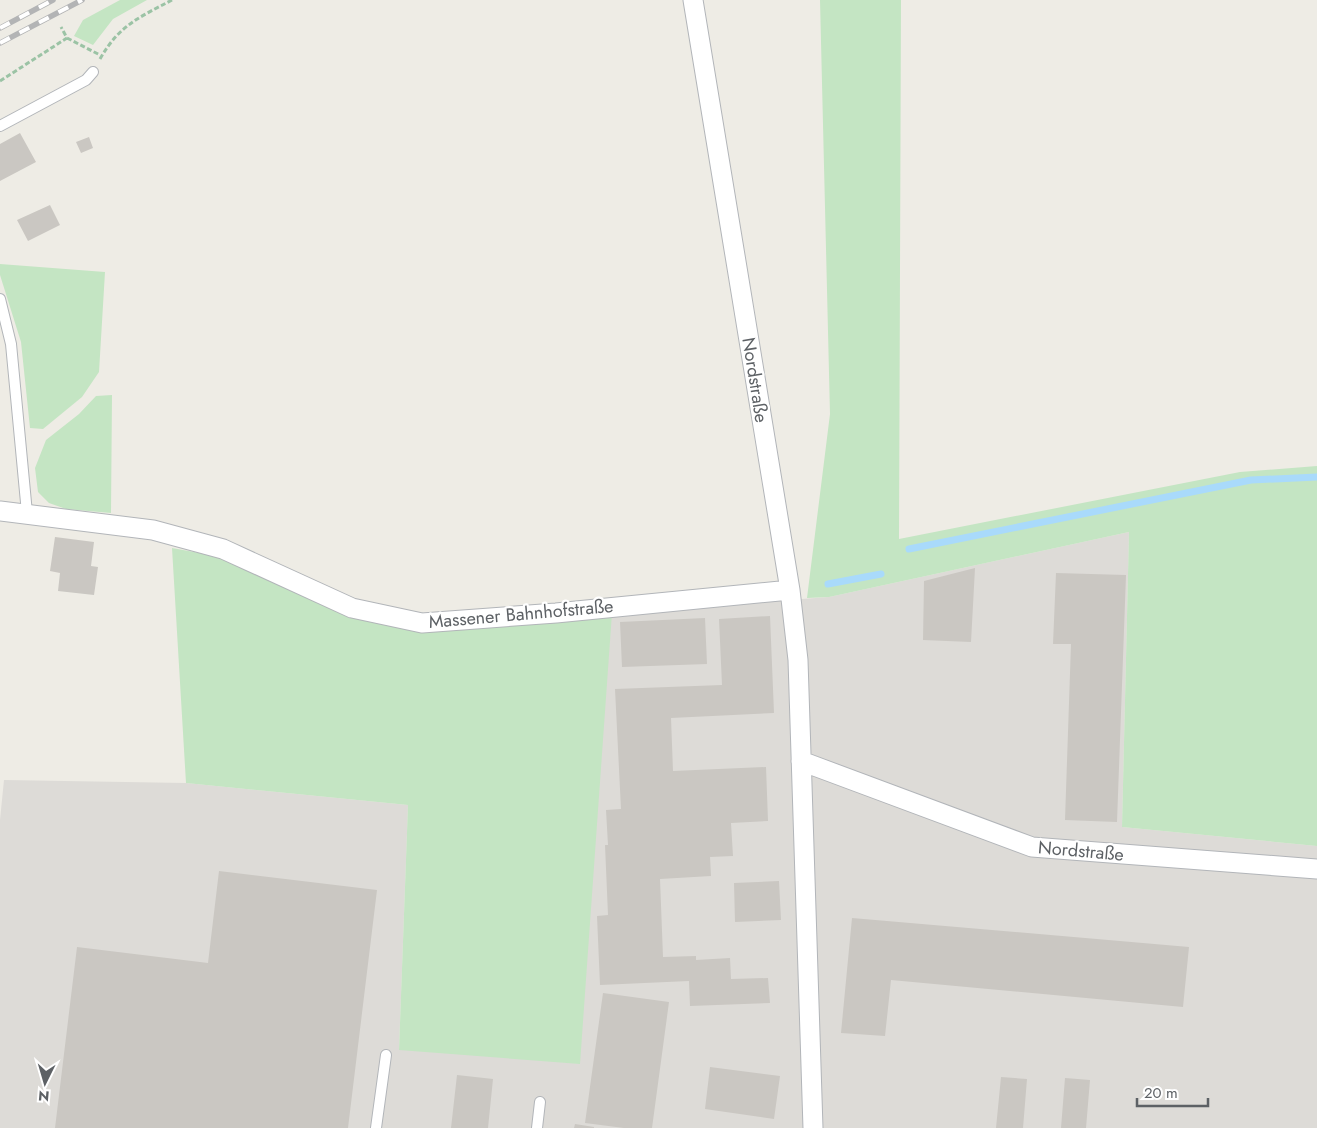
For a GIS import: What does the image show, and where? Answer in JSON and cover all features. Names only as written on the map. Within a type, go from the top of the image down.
[{"type":"street","name":"Nordstraße","points":[[693,0],[790,590],[798,660],[813,1128]]},
{"type":"street","name":"Massener Bahnhofstraße","points":[[0,511],[153,530],[223,549],[352,608],[422,623],[556,613],[790,590]]},
{"type":"street","name":"Nordstraße","points":[[801,761],[1032,848],[1317,869]]},
{"type":"lane","points":[[0,126],[86,80],[93,72]]},
{"type":"lane","points":[[0,299],[11,344],[27,513]]},
{"type":"lane","points":[[376,1128],[386,1054]]},
{"type":"lane","points":[[537,1128],[540,1102]]},
{"type":"path","points":[[93,72],[115,37],[129,23],[172,0]]},
{"type":"path","points":[[61,27],[67,38],[95,53]]},
{"type":"path","points":[[0,81],[67,38]]},
{"type":"shaded area","points":[[1129,532],[1122,827],[1317,846],[1317,1128],[0,1128],[0,820],[4,780],[186,783],[408,805],[399,1050],[612,613],[829,597]]},
{"type":"green space","points":[[120,0],[147,0],[113,19],[93,45],[74,36],[83,20]]},
{"type":"green space","points":[[820,0],[901,0],[899,539],[1240,472],[1317,466],[1317,846],[1122,827],[1129,532],[829,597],[807,598],[830,414]]},
{"type":"green space","points":[[0,264],[105,272],[99,372],[82,397],[43,429],[30,428],[21,342],[0,275]]},
{"type":"green space","points":[[112,395],[111,513],[66,509],[49,503],[38,492],[35,468],[46,440],[79,414],[96,396]]},
{"type":"green space","points":[[172,548],[227,558],[349,617],[419,631],[612,613],[580,1064],[399,1050],[408,805],[186,783]]},
{"type":"building","points":[[20,133],[36,162],[0,181],[0,144]]},
{"type":"building","points":[[89,137],[93,148],[81,153],[76,142]]},
{"type":"building","points":[[50,205],[60,225],[28,241],[17,220]]},
{"type":"building","points":[[55,537],[94,542],[91,566],[98,567],[94,595],[58,591],[60,573],[50,571]]},
{"type":"building","points":[[975,568],[971,642],[923,640],[924,581]]},
{"type":"building","points":[[1056,573],[1126,575],[1117,822],[1065,820],[1071,644],[1053,644]]},
{"type":"building","points":[[770,616],[774,713],[671,718],[673,771],[766,767],[768,821],[731,823],[733,856],[710,857],[711,876],[660,879],[663,957],[696,956],[696,960],[730,958],[731,979],[768,978],[770,1003],[690,1006],[689,981],[600,985],[597,916],[608,915],[605,845],[608,845],[606,810],[621,809],[615,689],[722,685],[719,619]]},
{"type":"building","points":[[705,618],[707,664],[622,667],[620,622]]},
{"type":"building","points":[[219,871],[377,890],[348,1128],[55,1128],[77,947],[208,963]]},
{"type":"building","points":[[779,881],[781,920],[735,922],[734,883]]},
{"type":"building","points":[[852,918],[1189,947],[1183,1007],[891,980],[885,1036],[841,1033]]},
{"type":"building","points":[[603,993],[669,1002],[652,1128],[624,1128],[585,1123]]},
{"type":"building","points":[[710,1067],[780,1076],[774,1119],[705,1109]]},
{"type":"building","points":[[457,1075],[493,1079],[488,1128],[451,1128]]},
{"type":"building","points":[[1001,1077],[1027,1079],[1023,1128],[996,1128]]},
{"type":"building","points":[[1065,1078],[1090,1080],[1086,1128],[1061,1128]]},
{"type":"building","points":[[575,1124],[594,1127],[594,1128],[574,1128]]},
{"type":"waterway","points":[[909,549],[1251,480],[1317,477]]},
{"type":"waterway","points":[[828,584],[881,574]]},
{"type":"railway","points":[[0,28],[53,0]]},
{"type":"railway","points":[[0,43],[82,0]]}]
